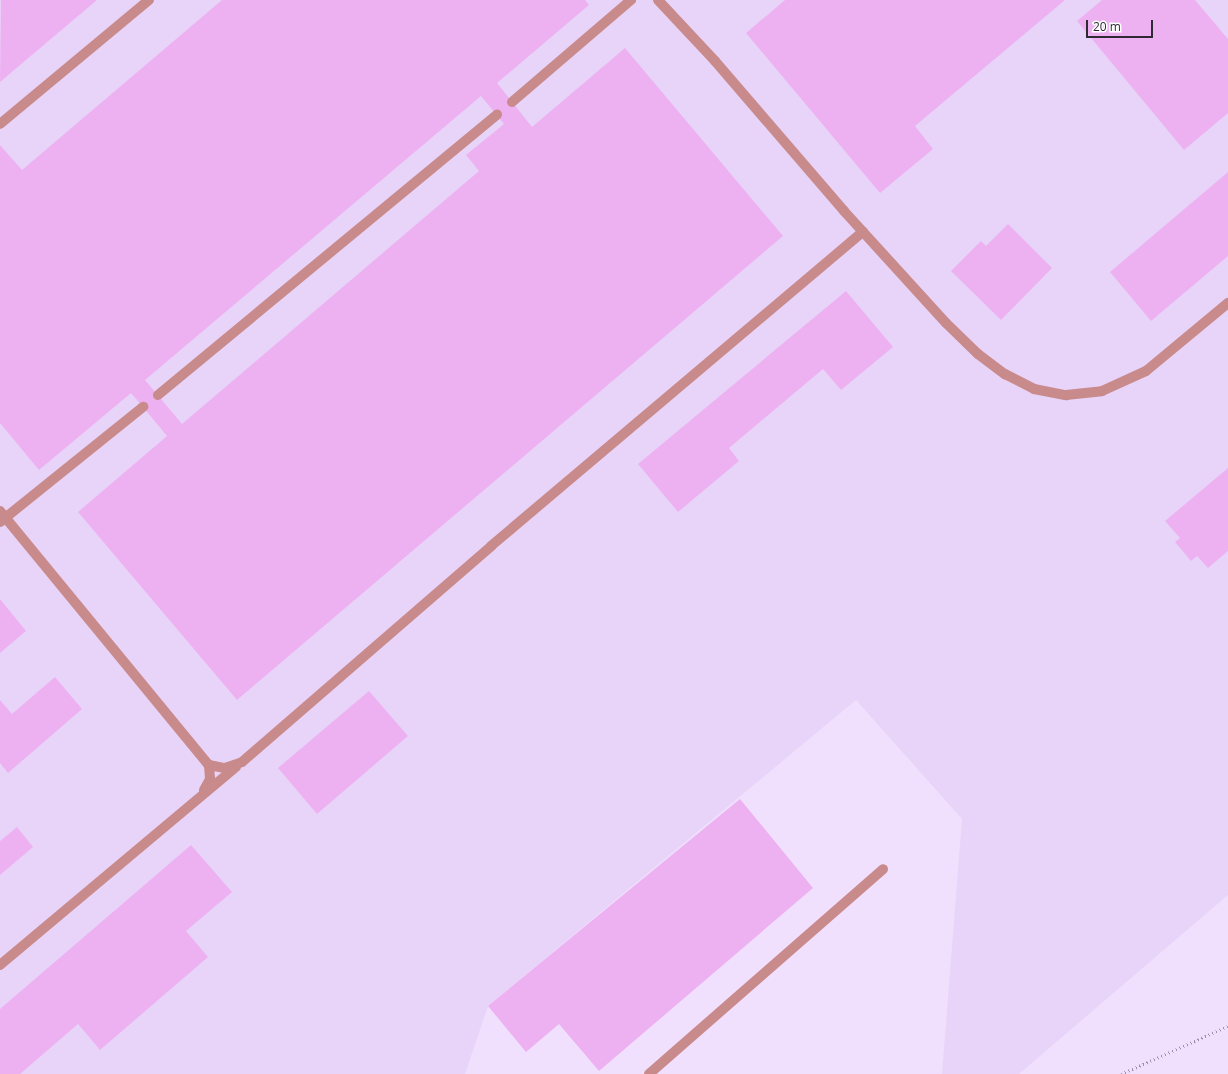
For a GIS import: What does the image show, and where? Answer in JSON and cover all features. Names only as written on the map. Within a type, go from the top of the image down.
[{"type":"street","points":[[0,124],[149,0]]},
{"type":"street","points":[[512,102],[631,0]]},
{"type":"street","points":[[658,0],[715,60],[863,232],[978,354],[1005,374],[1034,389],[1066,395],[1102,391],[1146,371],[1228,303]]},
{"type":"street","points":[[158,395],[497,115]]},
{"type":"street","points":[[0,965],[200,799],[491,546],[863,232]]},
{"type":"street","points":[[143,407],[2,517],[210,765],[225,768],[242,762]]},
{"type":"street","points":[[200,799],[210,779],[210,765]]},
{"type":"street","points":[[649,1074],[883,868]]},
{"type":"path","points":[[1121,1074],[1228,1026]]},
{"type":"shaded area","points":[[0,0],[1228,0],[1228,895],[1019,1074],[942,1074],[962,819],[856,700],[488,1006],[465,1074],[0,1074]]},
{"type":"building","points":[[1,0],[97,0],[0,82]]},
{"type":"building","points":[[222,0],[585,0],[589,5],[497,83],[532,127],[625,48],[783,236],[237,700],[78,512],[167,436],[143,407],[131,393],[39,470],[0,423],[0,145],[22,170]],"holes":[[[481,96],[504,124],[466,155],[479,171],[182,424],[145,380]]]},
{"type":"building","points":[[785,0],[1065,0],[915,126],[933,149],[880,193],[746,33]]},
{"type":"building","points":[[1102,0],[1195,0],[1228,39],[1228,113],[1184,150],[1077,21]]},
{"type":"building","points":[[1228,172],[1228,256],[1151,321],[1110,272]]},
{"type":"building","points":[[1008,224],[1052,268],[1001,320],[951,271],[981,241],[986,246]]},
{"type":"building","points":[[846,291],[893,347],[841,390],[823,369],[729,448],[739,461],[678,512],[638,464]]},
{"type":"building","points":[[1228,468],[1228,551],[1208,568],[1197,556],[1191,561],[1175,542],[1180,538],[1165,521]]},
{"type":"building","points":[[0,599],[26,631],[0,653]]},
{"type":"building","points":[[55,677],[82,709],[8,773],[0,763],[0,700],[12,714]]},
{"type":"building","points":[[369,691],[408,736],[317,814],[278,768]]},
{"type":"building","points":[[740,799],[813,888],[599,1071],[559,1024],[526,1052],[488,1006]]},
{"type":"building","points":[[17,827],[33,847],[0,875],[0,841]]},
{"type":"building","points":[[191,845],[232,892],[186,931],[208,957],[100,1050],[78,1024],[20,1074],[0,1074],[0,1009]]}]
